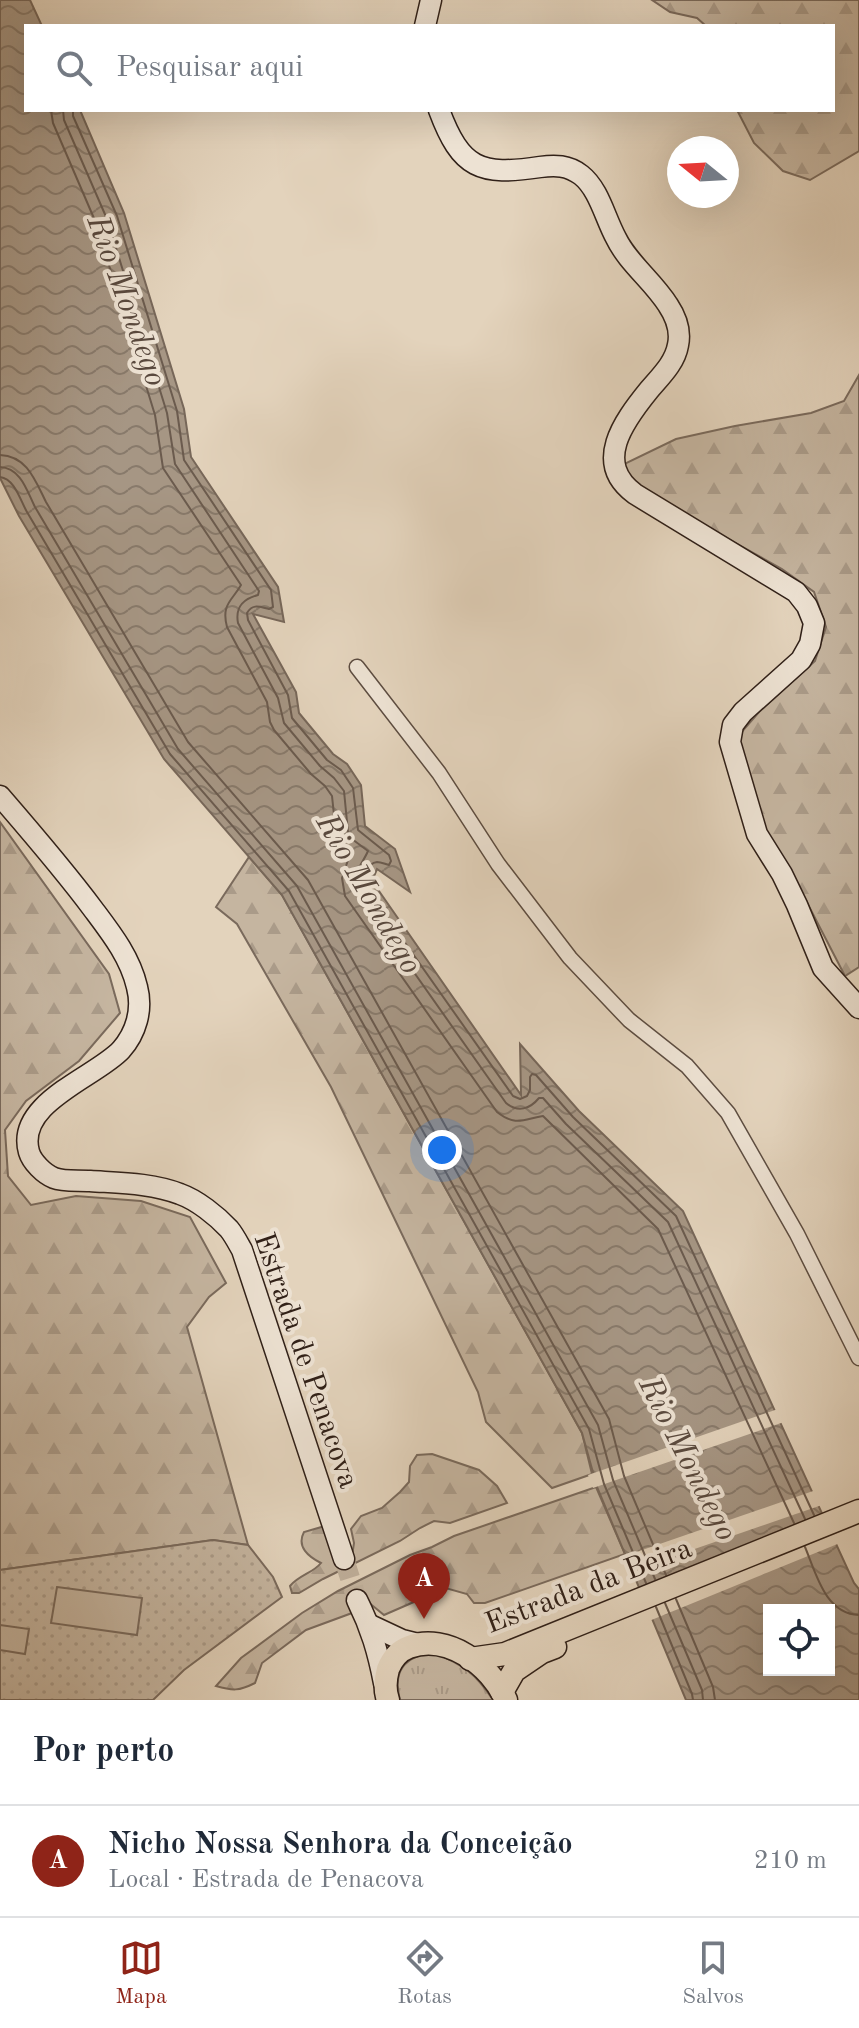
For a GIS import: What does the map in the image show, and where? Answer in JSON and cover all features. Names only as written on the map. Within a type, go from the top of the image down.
[{"type":"main road","name":"Estrada da Beira","points":[[504,1696],[514,1671],[540,1647],[859,1511]]},
{"type":"main road","name":"Estrada da Beira","points":[[470,1659],[540,1647],[859,1527]]},
{"type":"main road","points":[[386,1692],[390,1664],[402,1649],[418,1644],[438,1644],[454,1649],[483,1669],[504,1696]]},
{"type":"street","points":[[425,24],[431,0]]},
{"type":"street","points":[[440,112],[456,146],[470,162],[481,168],[507,172],[557,165],[583,176],[596,194],[617,241],[669,306],[679,328],[678,347],[670,364],[619,434],[614,451],[615,470],[622,484],[635,494],[796,592],[807,606],[814,623],[810,644],[801,660],[743,712],[733,725],[730,742],[757,834],[782,874],[823,968],[859,1008]]},
{"type":"street","points":[[357,667],[439,773],[498,864],[570,958],[629,1020],[687,1066],[728,1113],[797,1234],[859,1358]]},
{"type":"street","name":"Estrada de Penacova","points":[[0,796],[68,875],[121,947],[137,987],[139,1005],[136,1025],[119,1052],[67,1087],[41,1109],[28,1136],[29,1153],[45,1173],[55,1179],[135,1184],[180,1194],[230,1230],[242,1250],[344,1559]]},
{"type":"street","points":[[357,1600],[376,1644],[386,1692]]},
{"type":"street","points":[[370,1625],[418,1644]]},
{"type":"green space","points":[[652,0],[859,0],[859,151],[810,180],[783,171],[754,143],[738,112],[835,112],[835,24],[704,24],[697,18],[670,12]]},
{"type":"green space","points":[[859,375],[859,967],[845,976],[800,889],[765,832],[740,758],[739,735],[759,712],[815,661],[826,627],[814,592],[782,569],[640,490],[620,466],[676,439],[811,413],[844,401]]},
{"type":"green space","points":[[0,822],[109,974],[120,1013],[79,1061],[26,1101],[5,1130],[8,1176],[31,1205],[76,1196],[141,1201],[190,1217],[226,1283],[209,1297],[187,1327],[248,1545],[213,1540],[0,1570]]},
{"type":"green space","points":[[249,857],[282,895],[582,1433],[592,1474],[552,1488],[486,1422],[478,1392],[331,1087],[237,924],[216,907]]},
{"type":"green space","points":[[432,1454],[479,1470],[497,1486],[507,1503],[450,1523],[434,1521],[299,1593],[292,1593],[290,1586],[321,1563],[308,1555],[303,1547],[304,1532],[325,1526],[352,1556],[354,1543],[351,1529],[361,1516],[382,1508],[400,1492],[409,1482],[410,1466],[417,1455]]},
{"type":"green space","points":[[596,1487],[625,1554],[485,1603],[474,1603],[467,1594],[442,1587],[384,1615],[362,1597],[351,1608],[352,1613],[306,1630],[262,1663],[255,1683],[236,1689],[216,1686],[241,1658],[338,1591],[454,1536]]},
{"type":"green space","points":[[213,1540],[248,1545],[273,1577],[282,1597],[184,1670],[153,1700],[0,1700],[0,1570]]},
{"type":"green space","points":[[57,1587],[142,1598],[137,1635],[51,1623]]},
{"type":"green space","points":[[0,1625],[29,1629],[25,1654],[0,1650]]},
{"type":"green space","points":[[433,1652],[468,1670],[493,1700],[400,1700],[398,1681],[403,1667],[415,1657]]},
{"type":"water","name":"Rio Mondego","points":[[0,0],[30,0],[41,24],[24,24],[24,112],[81,112],[124,213],[184,409],[191,457],[278,587],[284,622],[253,614],[296,692],[299,713],[333,754],[347,764],[361,785],[365,826],[395,849],[410,892],[377,869],[372,881],[521,1095],[520,1044],[579,1111],[683,1211],[859,1589],[859,1700],[686,1700],[597,1487],[582,1433],[282,895],[164,759],[19,516],[0,478]]},
{"type":"pier","points":[[778,1409],[784,1422],[593,1488],[588,1475]]},
{"type":"pier","points":[[816,1490],[822,1505],[628,1572],[622,1557]]},
{"type":"pier","points":[[828,1516],[840,1543],[649,1621],[636,1592]]},
{"type":"tunnel","points":[[344,1559],[357,1600]]},
{"type":"place","name":"Nicho Nossa Senhora da Conceição","points":[[424,1619]]}]
